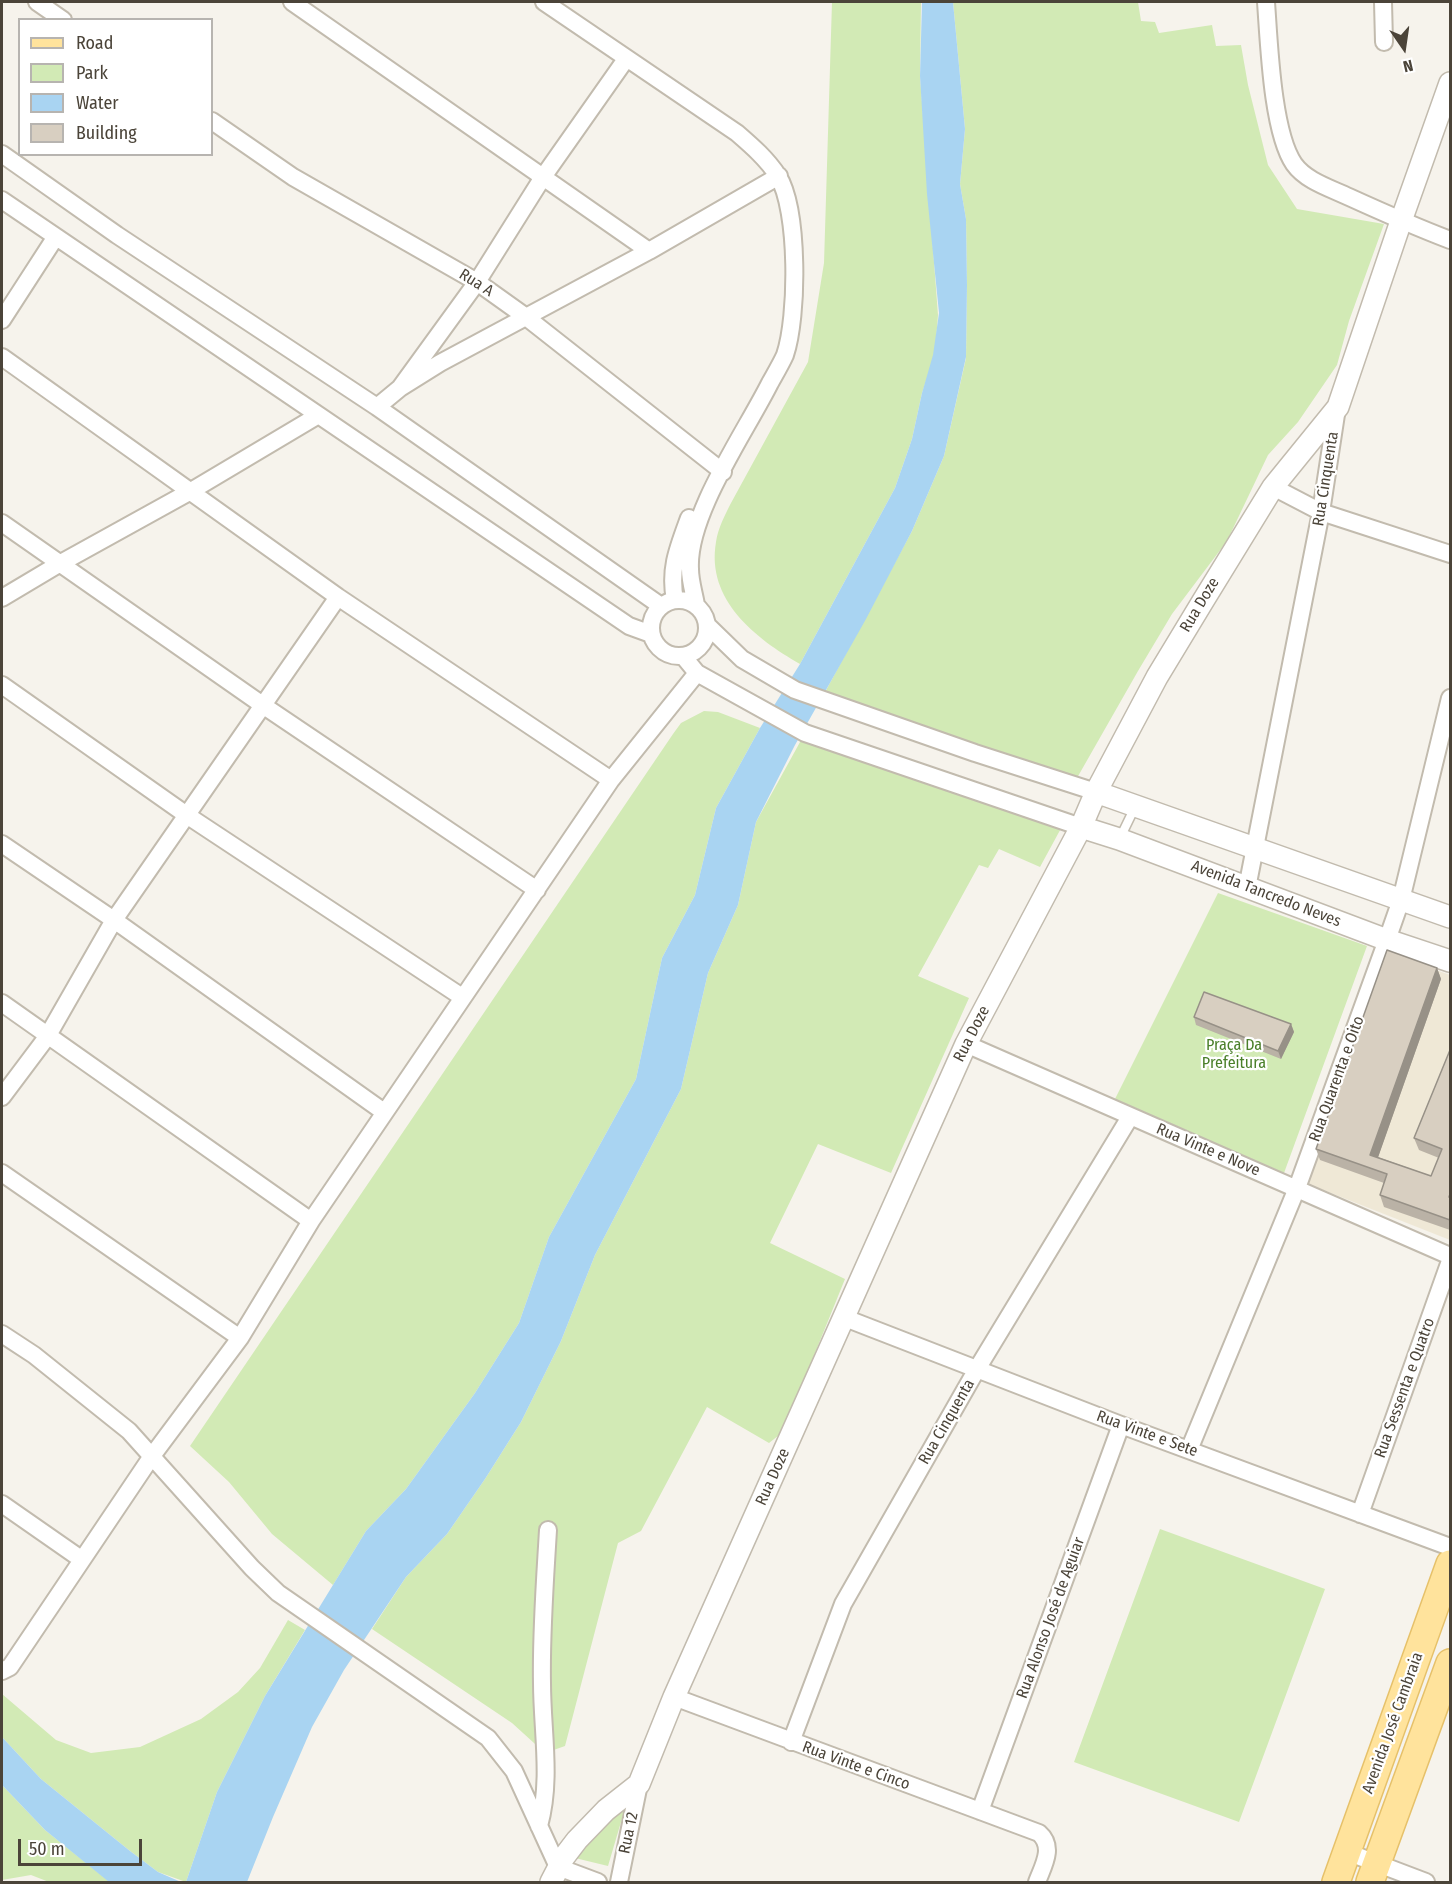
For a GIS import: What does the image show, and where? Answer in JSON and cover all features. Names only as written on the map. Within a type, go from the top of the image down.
[{"type":"main road","name":"Avenida José Cambraia","points":[[1336,1882],[1450,1564]]},
{"type":"main road","name":"Avenida José Cambraia","points":[[1374,1873],[1450,1662]]},
{"type":"street","points":[[37,2],[60,18]]},
{"type":"street","points":[[292,2],[650,251]]},
{"type":"street","points":[[544,2],[737,133],[761,154],[779,176],[787,196],[795,246],[794,304],[785,354],[735,448],[692,511],[678,550],[668,603]]},
{"type":"street","points":[[1266,2],[1274,86],[1283,137],[1292,159],[1309,178],[1401,221],[1450,240]]},
{"type":"street","points":[[1383,2],[1384,42]]},
{"type":"street","points":[[400,388],[477,282],[543,177],[626,59]]},
{"type":"street","name":"Rua Cinquenta","points":[[1247,888],[1321,512],[1338,407],[1450,83]]},
{"type":"street","name":"Rua A","points":[[213,123],[293,177],[477,282],[526,317],[719,470]]},
{"type":"street","points":[[2,154],[117,235],[668,603]]},
{"type":"street","points":[[377,407],[400,388],[440,363],[650,251],[779,176]]},
{"type":"street","points":[[2,200],[629,626],[651,634]]},
{"type":"street","points":[[2,320],[55,238]]},
{"type":"street","points":[[2,357],[338,597],[610,780]]},
{"type":"street","name":"Rua Doze","points":[[639,1784],[674,1697],[966,1044],[1081,827],[1096,792],[1157,677],[1273,487],[1338,407]]},
{"type":"street","points":[[2,598],[318,416]]},
{"type":"street","points":[[696,605],[682,600],[668,603],[652,619],[651,634],[658,647],[666,653],[682,656],[698,649],[707,634],[705,617],[696,605],[690,569],[693,534],[719,470]]},
{"type":"street","points":[[1273,487],[1321,512],[1450,554]]},
{"type":"street","points":[[2,523],[264,706],[537,890]]},
{"type":"street","points":[[2,1097],[47,1036],[114,920],[338,597]]},
{"type":"street","points":[[707,625],[742,659],[795,690],[975,753],[1096,792],[1450,917]]},
{"type":"street","points":[[682,656],[697,673],[805,733],[1081,827]]},
{"type":"street","points":[[2,1671],[10,1667],[152,1456],[240,1338],[311,1221],[610,780],[697,673]]},
{"type":"street","points":[[2,685],[188,816],[462,997]]},
{"type":"street","name":"Rua Quarenta e Oito","points":[[1189,1450],[1297,1188],[1401,900],[1450,698]]},
{"type":"street","name":"Avenida Tancredo Neves","points":[[1081,827],[1450,961]]},
{"type":"street","points":[[2,844],[114,920],[384,1112]]},
{"type":"street","points":[[2,1003],[311,1221]]},
{"type":"street","name":"Rua Vinte e Nove","points":[[966,1044],[1450,1256]]},
{"type":"street","name":"Rua Cinquenta","points":[[791,1742],[843,1604],[977,1369],[1130,1117]]},
{"type":"street","points":[[2,1173],[240,1338]]},
{"type":"street","name":"Rua Sessenta e Quatro","points":[[1360,1514],[1450,1262]]},
{"type":"street","name":"Rua Vinte e Sete","points":[[844,1318],[1121,1425],[1450,1547]]},
{"type":"street","points":[[2,1334],[34,1354],[129,1431],[252,1568],[278,1593],[488,1738],[514,1771],[539,1826],[554,1875]]},
{"type":"street","name":"Rua Alonso José de Aguiar","points":[[980,1811],[1121,1425]]},
{"type":"street","points":[[2,1504],[81,1559]]},
{"type":"street","points":[[539,1826],[545,1792],[546,1745],[541,1660],[548,1530]]},
{"type":"street","name":"Rua Vinte e Cinco","points":[[674,1697],[1039,1833],[1044,1837],[1047,1846],[1046,1859],[1036,1882]]},
{"type":"street","points":[[554,1875],[577,1840],[595,1821],[639,1784]]},
{"type":"street","name":"Rua 12","points":[[619,1882],[639,1784]]},
{"type":"street","points":[[1347,1852],[1374,1873],[1426,1882]]},
{"type":"street","points":[[554,1875],[598,1882]]},
{"type":"lane","points":[[1119,839],[1135,806]]},
{"type":"shaded area","points":[[1391,954],[1450,975],[1450,1240],[1308,1184]]},
{"type":"green space","points":[[832,2],[921,2],[920,76],[938,315],[935,354],[922,393],[912,439],[895,488],[800,664],[766,642],[737,615],[726,599],[719,582],[715,563],[716,542],[731,503],[808,362],[824,263]]},
{"type":"green space","points":[[953,2],[1138,2],[1141,21],[1155,22],[1159,33],[1212,25],[1216,46],[1241,45],[1248,85],[1268,165],[1297,209],[1384,224],[1349,321],[1337,365],[1298,422],[1268,455],[1227,541],[1172,614],[1073,785],[824,694],[912,531],[944,456],[966,358],[966,219],[960,184],[965,129]]},
{"type":"green space","points":[[704,711],[718,712],[760,728],[716,808],[695,895],[662,958],[636,1079],[549,1237],[519,1323],[475,1393],[406,1489],[366,1531],[333,1585],[272,1534],[229,1482],[190,1446],[673,734],[681,723]]},
{"type":"green space","points":[[805,733],[1065,821],[1040,867],[999,849],[988,868],[979,865],[918,976],[969,998],[891,1173],[818,1144],[770,1243],[845,1279],[783,1432],[769,1443],[707,1407],[641,1531],[618,1543],[565,1746],[545,1753],[512,1723],[372,1629],[406,1577],[447,1534],[485,1479],[521,1422],[561,1341],[595,1255],[681,1089],[708,973],[738,905],[756,822]]},
{"type":"green space","name":"Praça Da Prefeitura","points":[[1218,893],[1367,946],[1284,1173],[1115,1099]]},
{"type":"green space","points":[[1160,1529],[1325,1589],[1239,1822],[1074,1762]]},
{"type":"green space","points":[[288,1620],[305,1630],[265,1696],[217,1792],[186,1882],[158,1872],[130,1851],[41,1779],[2,1737],[2,1694],[56,1740],[91,1753],[140,1747],[201,1719],[238,1692],[260,1668]]},
{"type":"green space","points":[[2,1785],[45,1830],[110,1882],[49,1882],[31,1875],[2,1880]]},
{"type":"green space","points":[[626,1805],[608,1866],[575,1858],[596,1832]]},
{"type":"water","points":[[922,2],[953,2],[965,129],[960,184],[966,219],[966,357],[944,456],[912,531],[866,619],[795,745],[756,822],[738,905],[708,973],[681,1089],[595,1255],[561,1341],[521,1422],[447,1534],[406,1577],[344,1670],[312,1727],[247,1882],[186,1882],[217,1792],[265,1696],[366,1531],[406,1489],[475,1393],[519,1323],[549,1237],[636,1079],[662,958],[695,895],[716,808],[760,728],[800,664],[895,488],[912,439],[933,355],[939,313],[927,194],[920,76]]},
{"type":"water","points":[[2,1737],[41,1779],[158,1872],[181,1882],[109,1882],[45,1830],[2,1785]]},
{"type":"building","points":[[1387,950],[1437,968],[1370,1155],[1431,1176],[1442,1149],[1414,1138],[1450,1050],[1450,1220],[1380,1195],[1387,1174],[1316,1149]]},
{"type":"building","points":[[1204,992],[1291,1024],[1278,1051],[1194,1017]]}]
